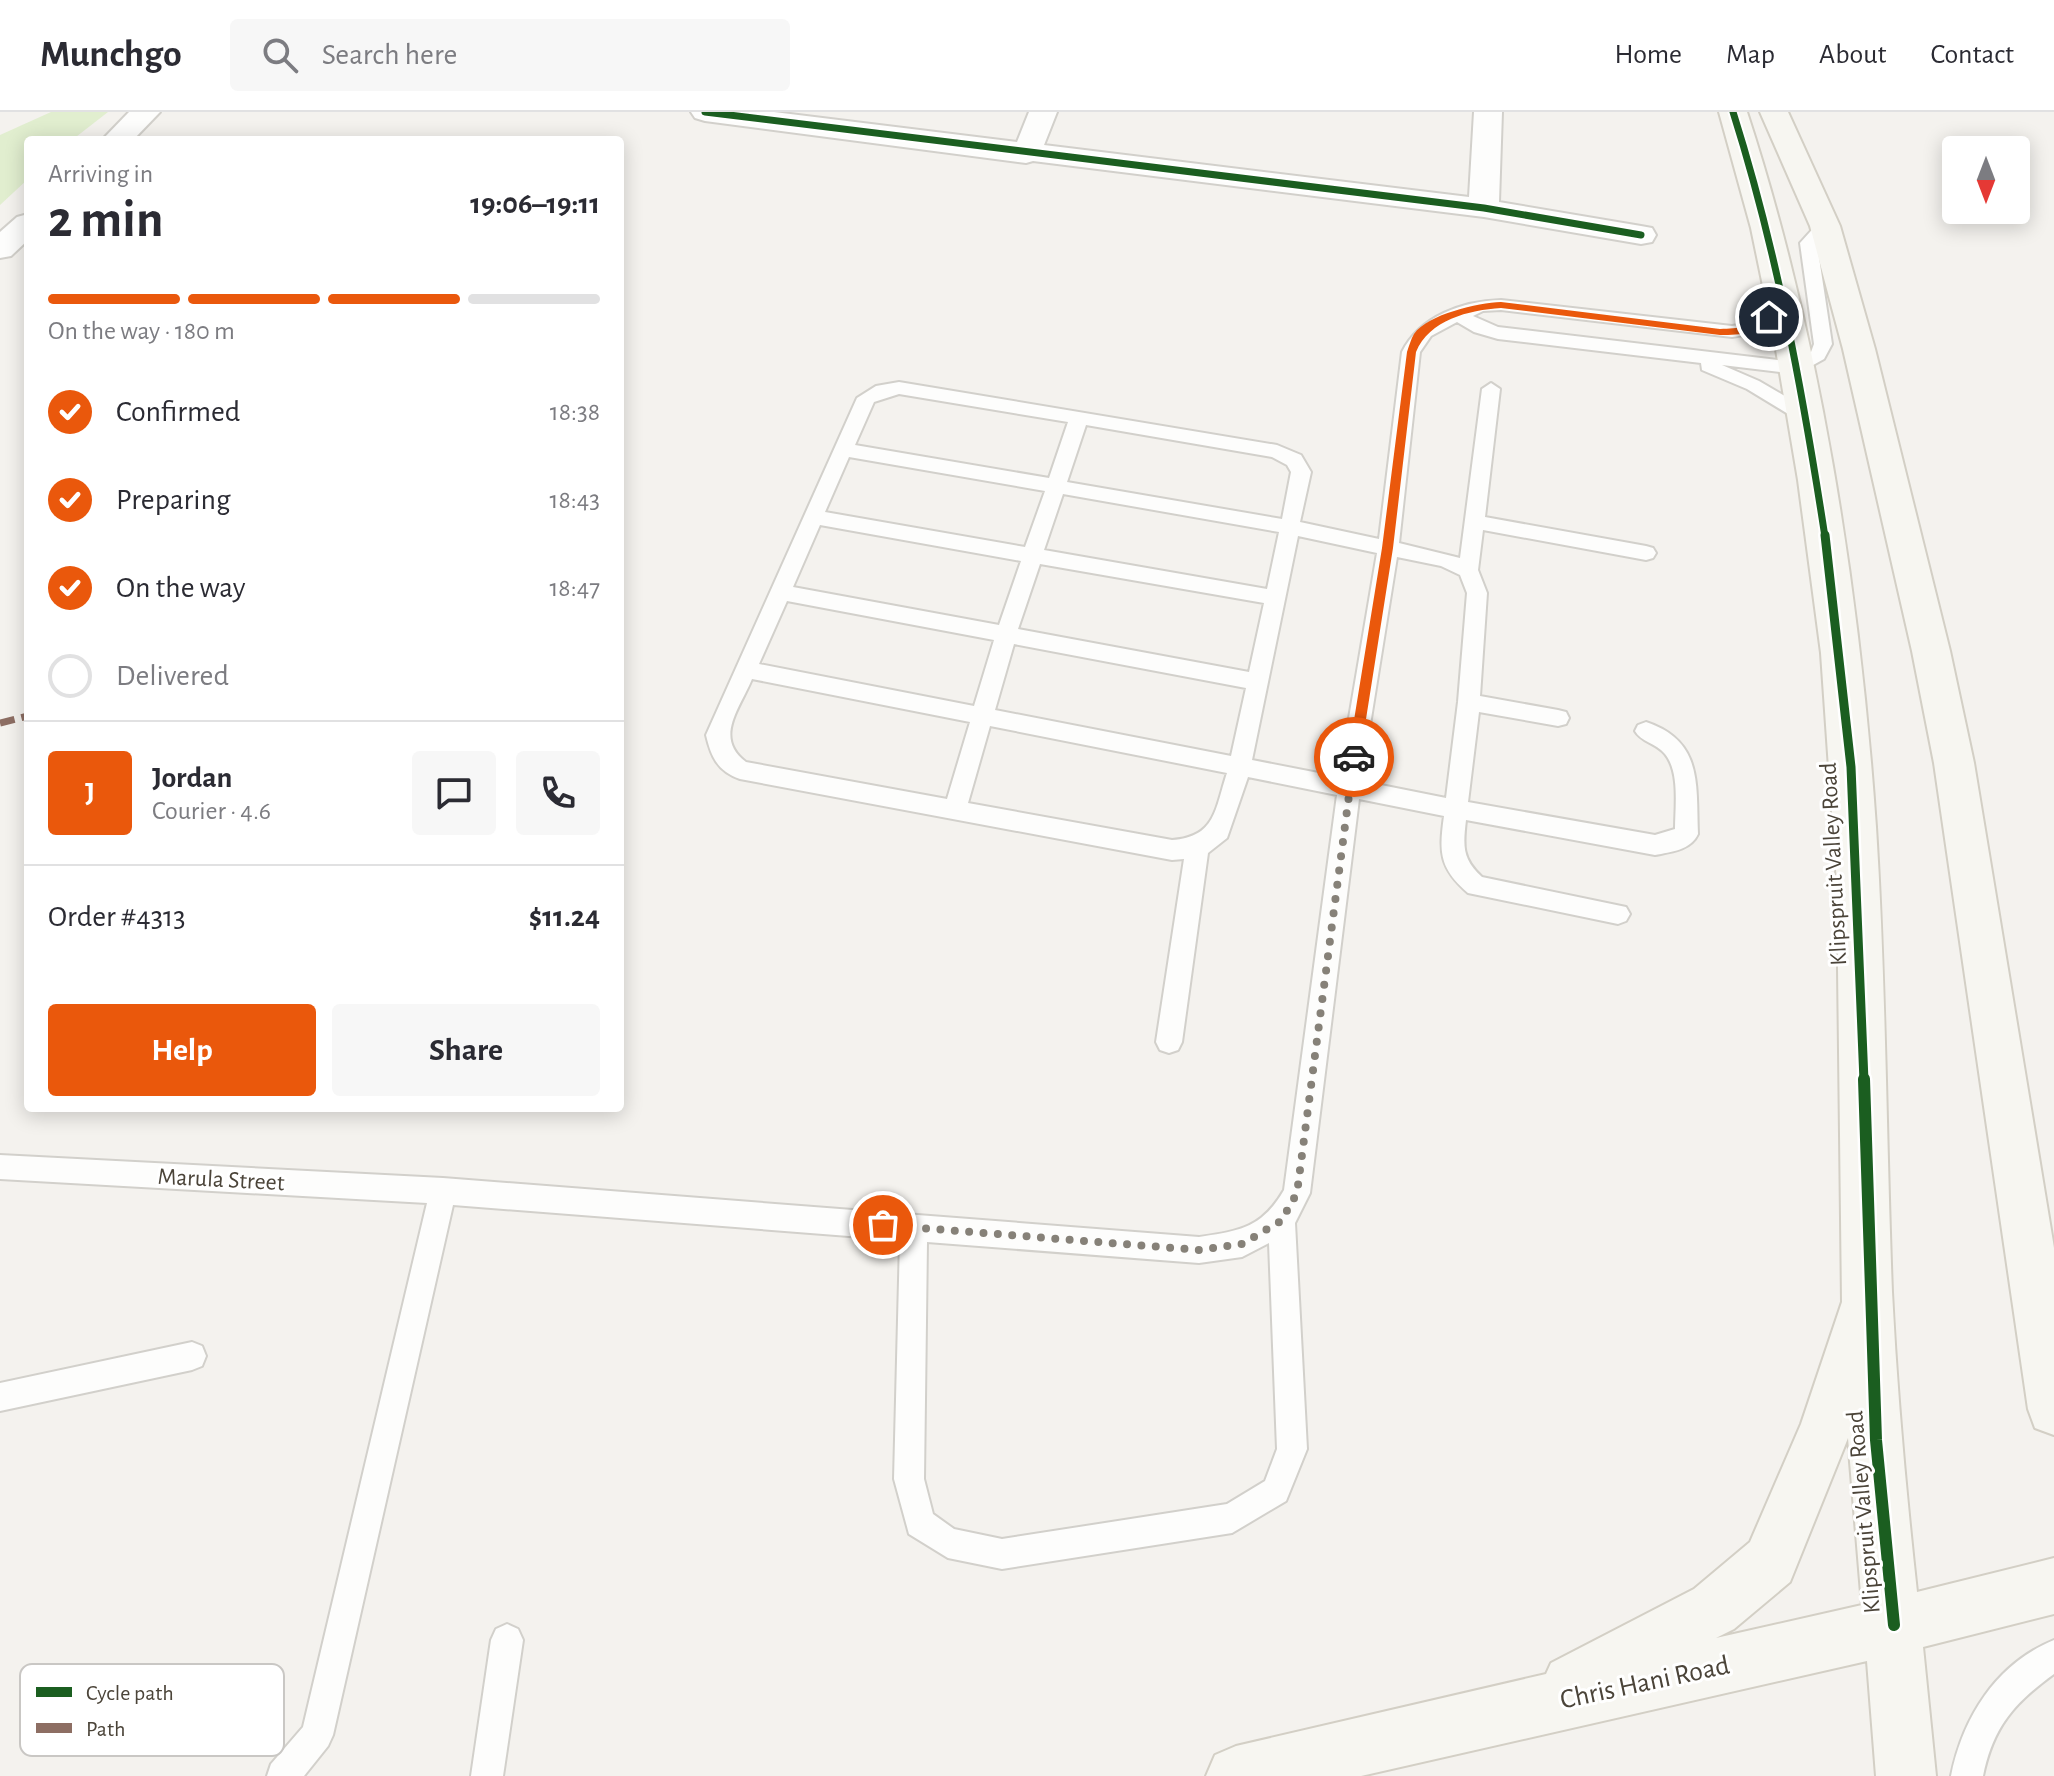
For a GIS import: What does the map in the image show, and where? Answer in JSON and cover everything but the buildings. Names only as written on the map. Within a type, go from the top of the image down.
[{"type":"street","points":[[120,136],[146,112]]},
{"type":"street","points":[[705,112],[1026,154],[1484,208],[1641,235]]},
{"type":"street","points":[[1026,154],[1043,112]]},
{"type":"street","points":[[1484,208],[1488,112]]},
{"type":"street","name":"Klipspruit Valley Road","points":[[1733,112],[1754,175],[1797,368],[1831,564],[1845,692],[1858,881],[1867,1294],[1885,1560],[1894,1625],[1906,1776]]},
{"type":"street","points":[[1774,112],[1825,226],[1907,544],[1954,763],[2054,1409]]},
{"type":"street","points":[[0,249],[24,227]]},
{"type":"street","points":[[1523,1708],[1714,1609],[1770,1562],[1827,1426],[1867,1294]]},
{"type":"street","name":"Chris Hani Road","points":[[1236,1776],[1523,1708],[1788,1652],[2054,1586]]},
{"type":"lane","points":[[1459,315],[1480,328],[1498,333],[1797,368],[1818,355],[1823,344],[1808,243],[1825,226]]},
{"type":"lane","points":[[914,1228],[909,1479],[920,1523],[948,1543],[1002,1554],[1232,1518],[1276,1491],[1292,1449],[1281,1221],[1297,1193],[1349,787],[1388,548],[1411,352],[1419,335],[1434,323],[1480,306],[1501,305],[1720,332],[1745,331],[1759,326],[1783,297]]},
{"type":"lane","points":[[1676,355],[1753,385],[1805,416]]},
{"type":"lane","points":[[899,388],[1277,451],[1294,460],[1301,472],[1277,598],[1240,767],[1219,831],[1197,848],[1172,850],[740,770],[722,756],[717,735],[841,449],[866,398],[882,390],[899,388]]},
{"type":"lane","points":[[1491,389],[1468,570],[1477,593],[1469,702],[1451,850],[1460,872],[1476,886],[1618,914]]},
{"type":"lane","points":[[955,810],[1006,634],[1079,418]]},
{"type":"lane","points":[[841,449],[1290,527],[1446,560],[1468,570]]},
{"type":"lane","points":[[812,517],[1277,598]]},
{"type":"lane","points":[[1476,522],[1646,553]]},
{"type":"lane","points":[[780,592],[1258,682]]},
{"type":"lane","points":[[747,670],[1455,809],[1655,845],[1673,842],[1687,834],[1682,758],[1672,743],[1646,731]]},
{"type":"lane","points":[[1469,702],[1558,718]]},
{"type":"lane","points":[[1169,1042],[1197,848]]},
{"type":"lane","name":"Marula Street","points":[[0,1167],[443,1191],[1199,1250],[1242,1244],[1281,1221]]},
{"type":"lane","points":[[283,1776],[317,1735],[443,1191]]},
{"type":"lane","points":[[0,1397],[192,1356]]},
{"type":"lane","points":[[487,1776],[507,1640]]},
{"type":"lane","points":[[1967,1776],[1980,1729],[2005,1695],[2039,1664],[2054,1656]]},
{"type":"green space","points":[[51,112],[108,112],[77,136],[24,136],[24,183],[0,205],[0,135]]},
{"type":"marked path","points":[[0,723],[24,717]]},
{"type":"cycle path","points":[[705,112],[1484,208],[1641,235]]},
{"type":"cycle path","points":[[1733,112],[1766,228],[1800,385],[1840,653],[1858,882],[1867,1254],[1876,1440],[1894,1625]]},
{"type":"way so far","points":[[883,1225],[1199,1250],[1242,1244],[1281,1221],[1297,1193],[1354,757]]},
{"type":"route","points":[[1354,757],[1388,548],[1411,352],[1419,335],[1434,323],[1480,306],[1501,305],[1720,332],[1745,331],[1759,326],[1769,317]]}]
